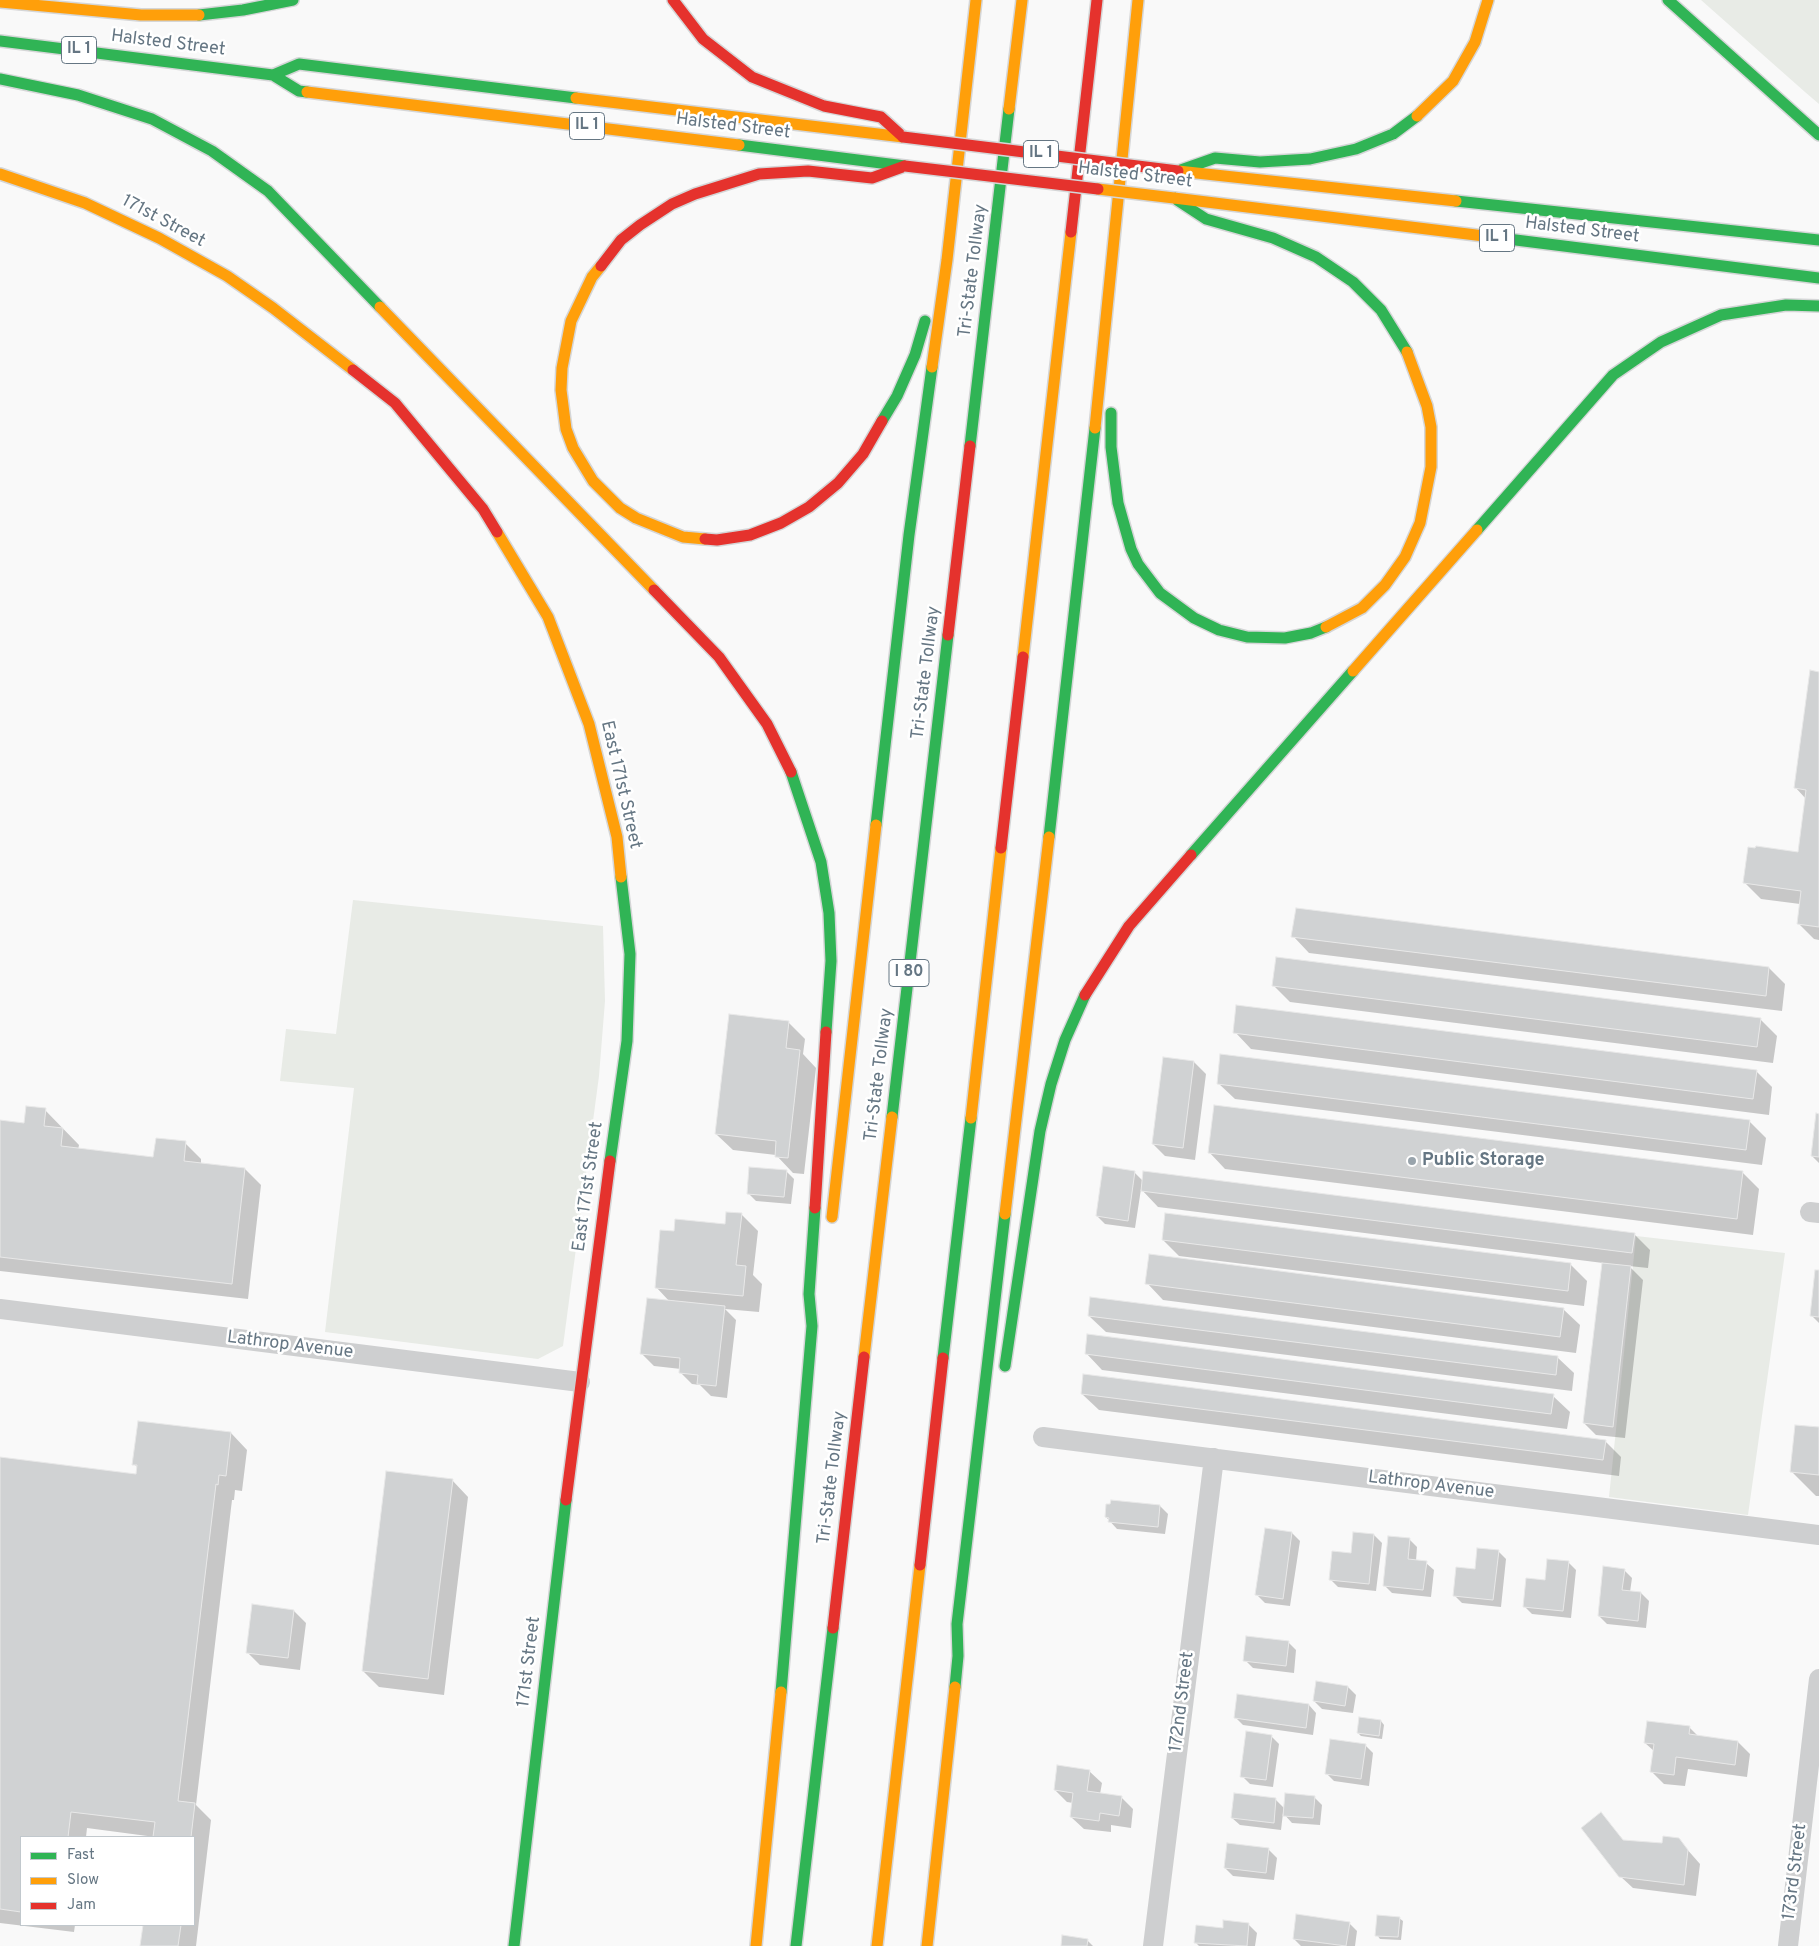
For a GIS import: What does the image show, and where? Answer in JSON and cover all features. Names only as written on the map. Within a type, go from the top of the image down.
[{"type":"main road","points":[[0,2],[141,15],[190,16],[243,10],[293,0]]},
{"type":"main road","points":[[673,0],[703,39],[719,54],[752,78],[824,106],[881,117],[903,137]]},
{"type":"main road","points":[[831,1226],[908,544],[949,234],[975,14],[975,0]]},
{"type":"main road","name":"Tri-State Tollway","points":[[796,1946],[1022,0]]},
{"type":"main road","points":[[877,1946],[1097,0]]},
{"type":"main road","points":[[927,1946],[958,1656],[957,1624],[1082,552],[1138,0]]},
{"type":"main road","points":[[1178,171],[1215,158],[1260,162],[1310,159],[1356,149],[1393,134],[1424,111],[1453,81],[1475,42],[1488,0]]},
{"type":"main road","points":[[1668,0],[1819,135]]},
{"type":"main road","points":[[1127,103],[1140,75],[1147,31]]},
{"type":"main road","name":"Halsted Street","points":[[0,40],[273,75],[299,91],[1819,278]]},
{"type":"main road","name":"Halsted Street","points":[[273,75],[299,64],[1178,171],[1819,240]]},
{"type":"main road","points":[[0,78],[78,95],[152,120],[206,147],[268,191],[706,643],[736,678],[757,708],[783,753],[806,808],[821,862],[829,913],[830,988],[809,1294],[812,1326],[779,1719],[756,1946]]},
{"type":"main road","points":[[905,166],[872,178],[835,173],[784,171],[738,179],[672,204],[621,240],[592,277],[581,298],[565,344],[561,375],[563,410],[573,448],[583,467],[593,481],[620,508],[650,526],[683,537],[717,540],[750,535],[795,516],[824,496],[851,469],[863,454],[888,414],[915,355],[928,312],[936,259],[949,234]]},
{"type":"main road","name":"171st Street","points":[[0,174],[85,203],[159,238],[227,276],[297,326]]},
{"type":"main road","points":[[1112,399],[1110,422],[1116,485],[1123,528],[1130,549],[1138,564],[1160,593],[1194,618],[1219,630],[1246,637],[1285,638],[1311,633],[1336,623],[1362,608],[1385,586],[1405,557],[1425,506],[1432,446],[1422,387],[1408,354],[1392,325],[1381,310],[1353,282],[1316,257],[1273,238],[1206,219],[1174,198]]},
{"type":"main road","points":[[1110,262],[1114,304],[1112,381]]},
{"type":"main road","points":[[1003,1382],[1040,1131],[1051,1084],[1065,1040],[1084,997],[1129,926],[1613,375],[1661,342],[1721,315],[1786,305],[1819,306]]},
{"type":"main road","name":"East 171st Street","points":[[297,326],[395,403],[483,509],[548,616],[589,724],[617,837],[630,954],[627,1041],[580,1382]]},
{"type":"main road","points":[[812,1326],[821,1303]]},
{"type":"main road","name":"171st Street","points":[[514,1946],[580,1382]]},
{"type":"main road","points":[[958,1656],[968,1624],[976,1566]]},
{"type":"street","name":"Lathrop Avenue","points":[[0,1310],[580,1382]]},
{"type":"street","name":"Lathrop Avenue","points":[[1043,1437],[1819,1535]]},
{"type":"street","name":"172nd Street","points":[[1153,1946],[1214,1458]]},
{"type":"street","name":"173rd Street","points":[[1788,1946],[1819,1679]]},
{"type":"shaded area","points":[[1701,0],[1819,0],[1819,104],[1805,92]]},
{"type":"shaded area","points":[[353,900],[603,926],[605,1001],[599,1076],[563,1346],[538,1359],[325,1332],[354,1088],[280,1081],[286,1029],[336,1034]]},
{"type":"shaded area","points":[[1636,1236],[1785,1253],[1748,1515],[1609,1497]]},
{"type":"building","points":[[1810,670],[1819,672],[1819,927],[1797,924],[1801,891],[1743,883],[1748,847],[1755,848],[1756,846],[1798,852],[1806,790],[1794,788]]},
{"type":"building","points":[[1296,908],[1769,967],[1766,996],[1291,937]]},
{"type":"building","points":[[1276,957],[1761,1018],[1757,1047],[1272,986]]},
{"type":"building","points":[[1236,1005],[1757,1070],[1753,1099],[1233,1033]]},
{"type":"building","points":[[729,1014],[789,1021],[786,1048],[800,1050],[788,1158],[775,1157],[776,1141],[715,1134]]},
{"type":"building","points":[[1220,1054],[1750,1120],[1746,1150],[1217,1084]]},
{"type":"building","points":[[1163,1057],[1194,1061],[1183,1148],[1152,1144]]},
{"type":"building","points":[[1214,1105],[1743,1171],[1737,1219],[1208,1153]]},
{"type":"building","points":[[26,1106],[46,1108],[44,1126],[63,1128],[61,1146],[153,1157],[156,1138],[186,1141],[184,1161],[245,1168],[232,1284],[0,1257],[0,1120],[24,1123]]},
{"type":"building","points":[[1816,1113],[1819,1114],[1819,1157],[1811,1156]]},
{"type":"building","points":[[1103,1166],[1135,1171],[1128,1221],[1096,1216]]},
{"type":"building","points":[[749,1167],[787,1170],[784,1197],[747,1194]]},
{"type":"building","points":[[1143,1171],[1635,1233],[1632,1253],[1141,1191]]},
{"type":"building","points":[[726,1212],[742,1213],[736,1265],[746,1266],[743,1296],[655,1288],[660,1230],[674,1231],[675,1219],[725,1224]]},
{"type":"building","points":[[1165,1213],[1571,1263],[1568,1291],[1162,1240]]},
{"type":"building","points":[[1149,1254],[1564,1308],[1560,1337],[1145,1284]]},
{"type":"building","points":[[1602,1263],[1631,1266],[1613,1427],[1583,1423]]},
{"type":"building","points":[[1815,1270],[1819,1270],[1819,1317],[1810,1316]]},
{"type":"building","points":[[1090,1297],[1558,1356],[1556,1375],[1088,1316]]},
{"type":"building","points":[[647,1298],[725,1306],[716,1386],[697,1384],[698,1375],[679,1373],[680,1358],[640,1354]]},
{"type":"building","points":[[1087,1334],[1554,1394],[1551,1414],[1085,1354]]},
{"type":"building","points":[[1083,1374],[1606,1440],[1603,1460],[1081,1394]]},
{"type":"building","points":[[138,1421],[231,1432],[226,1476],[219,1475],[218,1485],[216,1484],[178,1801],[195,1803],[191,1836],[153,1836],[155,1822],[71,1812],[68,1836],[20,1836],[20,1912],[0,1909],[0,1457],[136,1474],[137,1465],[132,1465]]},
{"type":"building","points":[[1795,1425],[1819,1427],[1819,1475],[1790,1472]]},
{"type":"building","points":[[386,1471],[453,1479],[428,1679],[362,1671]]},
{"type":"building","points":[[1111,1500],[1160,1505],[1158,1527],[1108,1522],[1109,1518],[1105,1517],[1106,1504],[1110,1504]]},
{"type":"building","points":[[1265,1528],[1292,1532],[1283,1599],[1255,1595]]},
{"type":"building","points":[[1353,1532],[1374,1534],[1369,1584],[1329,1580],[1332,1551],[1351,1553]]},
{"type":"building","points":[[1388,1536],[1410,1538],[1408,1559],[1427,1561],[1423,1590],[1383,1586]]},
{"type":"building","points":[[1477,1548],[1499,1550],[1493,1600],[1453,1596],[1456,1567],[1475,1569]]},
{"type":"building","points":[[1547,1559],[1569,1561],[1563,1611],[1523,1607],[1526,1578],[1545,1580]]},
{"type":"building","points":[[1603,1566],[1625,1569],[1622,1590],[1641,1592],[1638,1621],[1598,1616]]},
{"type":"building","points":[[252,1604],[294,1610],[288,1658],[246,1653]]},
{"type":"building","points":[[1246,1636],[1289,1641],[1286,1666],[1243,1661]]},
{"type":"building","points":[[1316,1681],[1348,1686],[1345,1706],[1313,1701]]},
{"type":"building","points":[[1237,1694],[1309,1704],[1306,1728],[1234,1718]]},
{"type":"building","points":[[1359,1717],[1381,1720],[1379,1736],[1357,1733]]},
{"type":"building","points":[[1647,1721],[1690,1726],[1689,1734],[1738,1741],[1735,1765],[1676,1757],[1674,1775],[1650,1772],[1654,1744],[1644,1743]]},
{"type":"building","points":[[1246,1731],[1272,1735],[1266,1780],[1240,1777]]},
{"type":"building","points":[[1330,1739],[1366,1744],[1361,1779],[1325,1774]]},
{"type":"building","points":[[1057,1765],[1090,1770],[1087,1791],[1122,1796],[1119,1816],[1100,1813],[1099,1821],[1070,1817],[1073,1793],[1054,1790]]},
{"type":"building","points":[[1234,1793],[1276,1798],[1274,1823],[1231,1818]]},
{"type":"building","points":[[1285,1793],[1315,1796],[1313,1818],[1283,1816]]},
{"type":"building","points":[[1601,1812],[1623,1840],[1662,1843],[1663,1836],[1679,1838],[1688,1850],[1684,1885],[1619,1877],[1581,1828]]},
{"type":"building","points":[[1227,1843],[1269,1848],[1266,1873],[1224,1868]]},
{"type":"building","points":[[1296,1914],[1350,1922],[1346,1946],[1293,1939]]},
{"type":"building","points":[[1377,1915],[1400,1917],[1398,1937],[1375,1936]]},
{"type":"building","points":[[1223,1920],[1249,1923],[1247,1946],[1194,1943],[1196,1925],[1223,1928]]},
{"type":"building","points":[[143,1926],[181,1926],[178,1946],[140,1946]]},
{"type":"building","points":[[1062,1935],[1088,1939],[1087,1946],[1061,1946]]},
{"type":"traffic: fast","points":[[199,15],[243,10],[293,0]]},
{"type":"traffic: fast","points":[[1668,0],[1819,135]]},
{"type":"traffic: fast","points":[[0,41],[273,75],[299,91],[307,92]]},
{"type":"traffic: fast","points":[[273,75],[299,64],[576,98]]},
{"type":"traffic: fast","points":[[0,79],[78,95],[152,119],[212,151],[268,191],[380,307]]},
{"type":"traffic: fast","points":[[970,446],[1009,109]]},
{"type":"traffic: fast","points":[[1178,171],[1215,158],[1260,162],[1310,159],[1356,149],[1393,134],[1417,116]]},
{"type":"traffic: fast","points":[[739,145],[905,166]]},
{"type":"traffic: fast","points":[[1174,198],[1206,219],[1273,238],[1316,257],[1353,282],[1381,310],[1407,352]]},
{"type":"traffic: fast","points":[[1456,201],[1819,240]]},
{"type":"traffic: fast","points":[[1484,236],[1819,278]]},
{"type":"traffic: fast","points":[[1477,530],[1613,375],[1661,342],[1721,315],[1786,305],[1819,306]]},
{"type":"traffic: fast","points":[[882,421],[897,396],[915,355],[925,321]]},
{"type":"traffic: fast","points":[[876,825],[909,535],[932,367]]},
{"type":"traffic: fast","points":[[1111,413],[1111,447],[1118,503],[1131,549],[1138,564],[1160,593],[1194,618],[1219,630],[1247,637],[1285,638],[1311,633],[1326,627]]},
{"type":"traffic: fast","points":[[1049,837],[1095,428]]},
{"type":"traffic: fast","points":[[892,1117],[948,635]]},
{"type":"traffic: fast","points":[[1191,855],[1353,671]]},
{"type":"traffic: fast","points":[[791,772],[821,862],[829,913],[831,961],[826,1032]]},
{"type":"traffic: fast","points":[[610,1161],[627,1041],[630,954],[621,877]]},
{"type":"traffic: fast","points":[[1005,1366],[1040,1131],[1051,1084],[1065,1040],[1085,995]]},
{"type":"traffic: fast","points":[[943,1358],[971,1118]]},
{"type":"traffic: fast","points":[[781,1692],[812,1326],[809,1294],[815,1208]]},
{"type":"traffic: fast","points":[[955,1687],[958,1656],[957,1624],[1005,1214]]},
{"type":"traffic: fast","points":[[514,1946],[566,1500]]},
{"type":"traffic: fast","points":[[796,1946],[833,1628]]},
{"type":"traffic: slow","points":[[932,367],[947,260],[976,0]]},
{"type":"traffic: slow","points":[[1009,109],[1022,0]]},
{"type":"traffic: slow","points":[[1095,428],[1138,0]]},
{"type":"traffic: slow","points":[[1417,116],[1453,81],[1475,42],[1488,0]]},
{"type":"traffic: slow","points":[[0,2],[141,15],[199,15]]},
{"type":"traffic: slow","points":[[307,92],[739,145]]},
{"type":"traffic: slow","points":[[576,98],[903,137]]},
{"type":"traffic: slow","points":[[1178,171],[1456,201]]},
{"type":"traffic: slow","points":[[0,174],[85,203],[159,238],[227,276],[273,308],[353,370]]},
{"type":"traffic: slow","points":[[1098,189],[1174,198]]},
{"type":"traffic: slow","points":[[1174,198],[1484,236]]},
{"type":"traffic: slow","points":[[1023,657],[1071,232]]},
{"type":"traffic: slow","points":[[601,266],[592,277],[571,321],[562,368],[561,390],[566,429],[573,448],[593,481],[620,508],[636,518],[683,537],[705,539]]},
{"type":"traffic: slow","points":[[380,307],[654,590]]},
{"type":"traffic: slow","points":[[1326,627],[1362,608],[1385,585],[1405,557],[1420,523],[1431,467],[1431,427],[1427,406],[1407,352]]},
{"type":"traffic: slow","points":[[1353,671],[1477,530]]},
{"type":"traffic: slow","points":[[497,532],[548,617],[589,724],[617,837],[621,877]]},
{"type":"traffic: slow","points":[[832,1217],[876,825]]},
{"type":"traffic: slow","points":[[1005,1214],[1049,837]]},
{"type":"traffic: slow","points":[[971,1118],[1001,848]]},
{"type":"traffic: slow","points":[[864,1357],[892,1117]]},
{"type":"traffic: slow","points":[[877,1946],[920,1565]]},
{"type":"traffic: slow","points":[[927,1946],[955,1687]]},
{"type":"traffic: slow","points":[[756,1946],[781,1692]]},
{"type":"traffic: jam","points":[[673,0],[703,39],[752,77],[824,106],[881,117],[903,137]]},
{"type":"traffic: jam","points":[[1071,232],[1097,0]]},
{"type":"traffic: jam","points":[[903,137],[1178,171]]},
{"type":"traffic: jam","points":[[601,266],[621,240],[640,225],[672,204],[695,194],[759,174],[808,171],[872,178],[905,166]]},
{"type":"traffic: jam","points":[[905,166],[1098,189]]},
{"type":"traffic: jam","points":[[353,370],[395,403],[483,509],[497,532]]},
{"type":"traffic: jam","points":[[705,539],[717,540],[750,535],[781,523],[809,507],[838,483],[863,454],[882,421]]},
{"type":"traffic: jam","points":[[948,635],[970,446]]},
{"type":"traffic: jam","points":[[654,590],[719,657],[767,724],[791,772]]},
{"type":"traffic: jam","points":[[1001,848],[1023,657]]},
{"type":"traffic: jam","points":[[1085,995],[1129,926],[1191,855]]},
{"type":"traffic: jam","points":[[815,1208],[826,1032]]},
{"type":"traffic: jam","points":[[566,1500],[610,1161]]},
{"type":"traffic: jam","points":[[833,1628],[864,1357]]},
{"type":"traffic: jam","points":[[920,1565],[943,1358]]},
{"type":"place","name":"Public Storage","points":[[1412,1161]]}]
